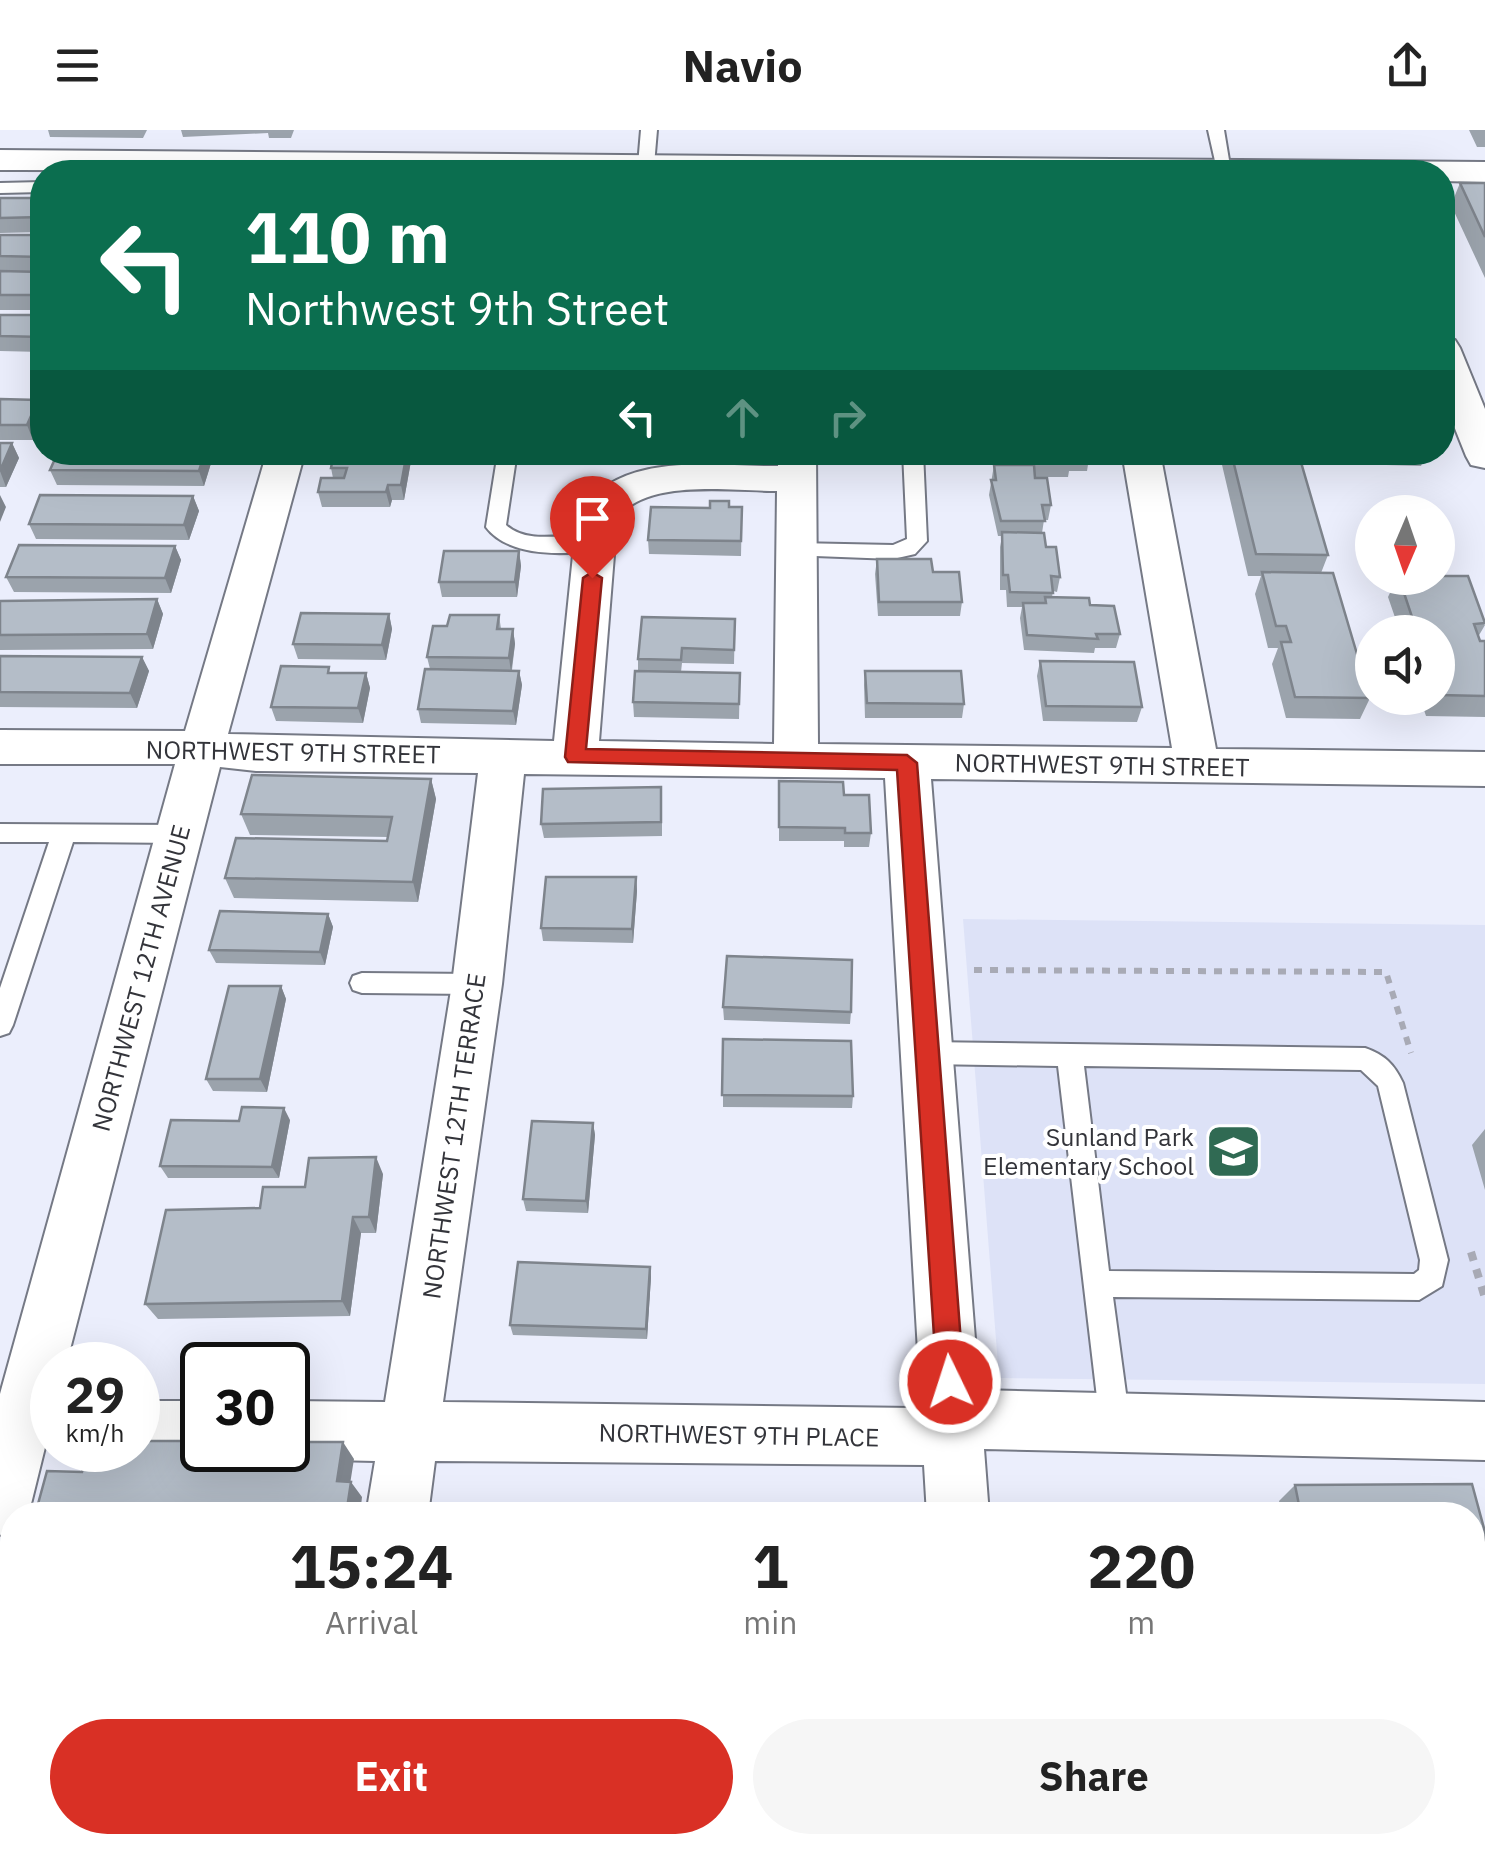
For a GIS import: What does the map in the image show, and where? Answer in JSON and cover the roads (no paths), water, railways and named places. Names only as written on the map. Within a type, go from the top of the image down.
[{"type":"street","points":[[369,160],[376,130]]},
{"type":"street","points":[[950,160],[1038,155],[1052,160]]},
{"type":"street","points":[[0,160],[30,161]]},
{"type":"street","points":[[1455,165],[1485,172]]},
{"type":"street","points":[[1455,381],[1485,456]]},
{"type":"street","name":"NORTHWEST 12TH AVENUE","points":[[57,1342],[202,748],[282,465]]},
{"type":"street","points":[[575,757],[597,516],[612,497],[628,487],[670,478],[797,465],[796,762]]},
{"type":"street","points":[[1142,465],[1196,766]]},
{"type":"street","name":"NORTHWEST 9TH STREET","points":[[0,747],[796,762],[1485,768]]},
{"type":"street","name":"NORTHWEST 12TH TERRACE","points":[[399,1502],[477,984],[503,756]]},
{"type":"street","points":[[907,763],[957,1502]]},
{"type":"street","name":"NORTHWEST 9TH PLACE","points":[[310,1430],[918,1438],[953,1419],[1485,1430]]},
{"type":"street","name":"NORTHWEST 12TH AVENUE","points":[[1,1502],[30,1442]]},
{"type":"lane","points":[[646,160],[649,130]]},
{"type":"lane","points":[[1216,130],[1223,160]]},
{"type":"lane","points":[[0,188],[30,188]]},
{"type":"lane","points":[[506,465],[496,527],[503,537],[516,542],[596,543]]},
{"type":"lane","points":[[796,550],[893,552],[918,541],[914,465]]},
{"type":"lane","points":[[0,833],[180,834]]},
{"type":"lane","points":[[0,1025],[64,833]]},
{"type":"lane","points":[[362,983],[477,984]]},
{"type":"lane","points":[[927,1052],[1365,1059],[1381,1068],[1390,1083],[1434,1260],[1432,1277],[1420,1287],[1097,1284]]},
{"type":"lane","points":[[1070,1055],[1115,1423]]},
{"type":"place","name":"Sunland Park Elementary School","points":[[1233,1151]]}]
